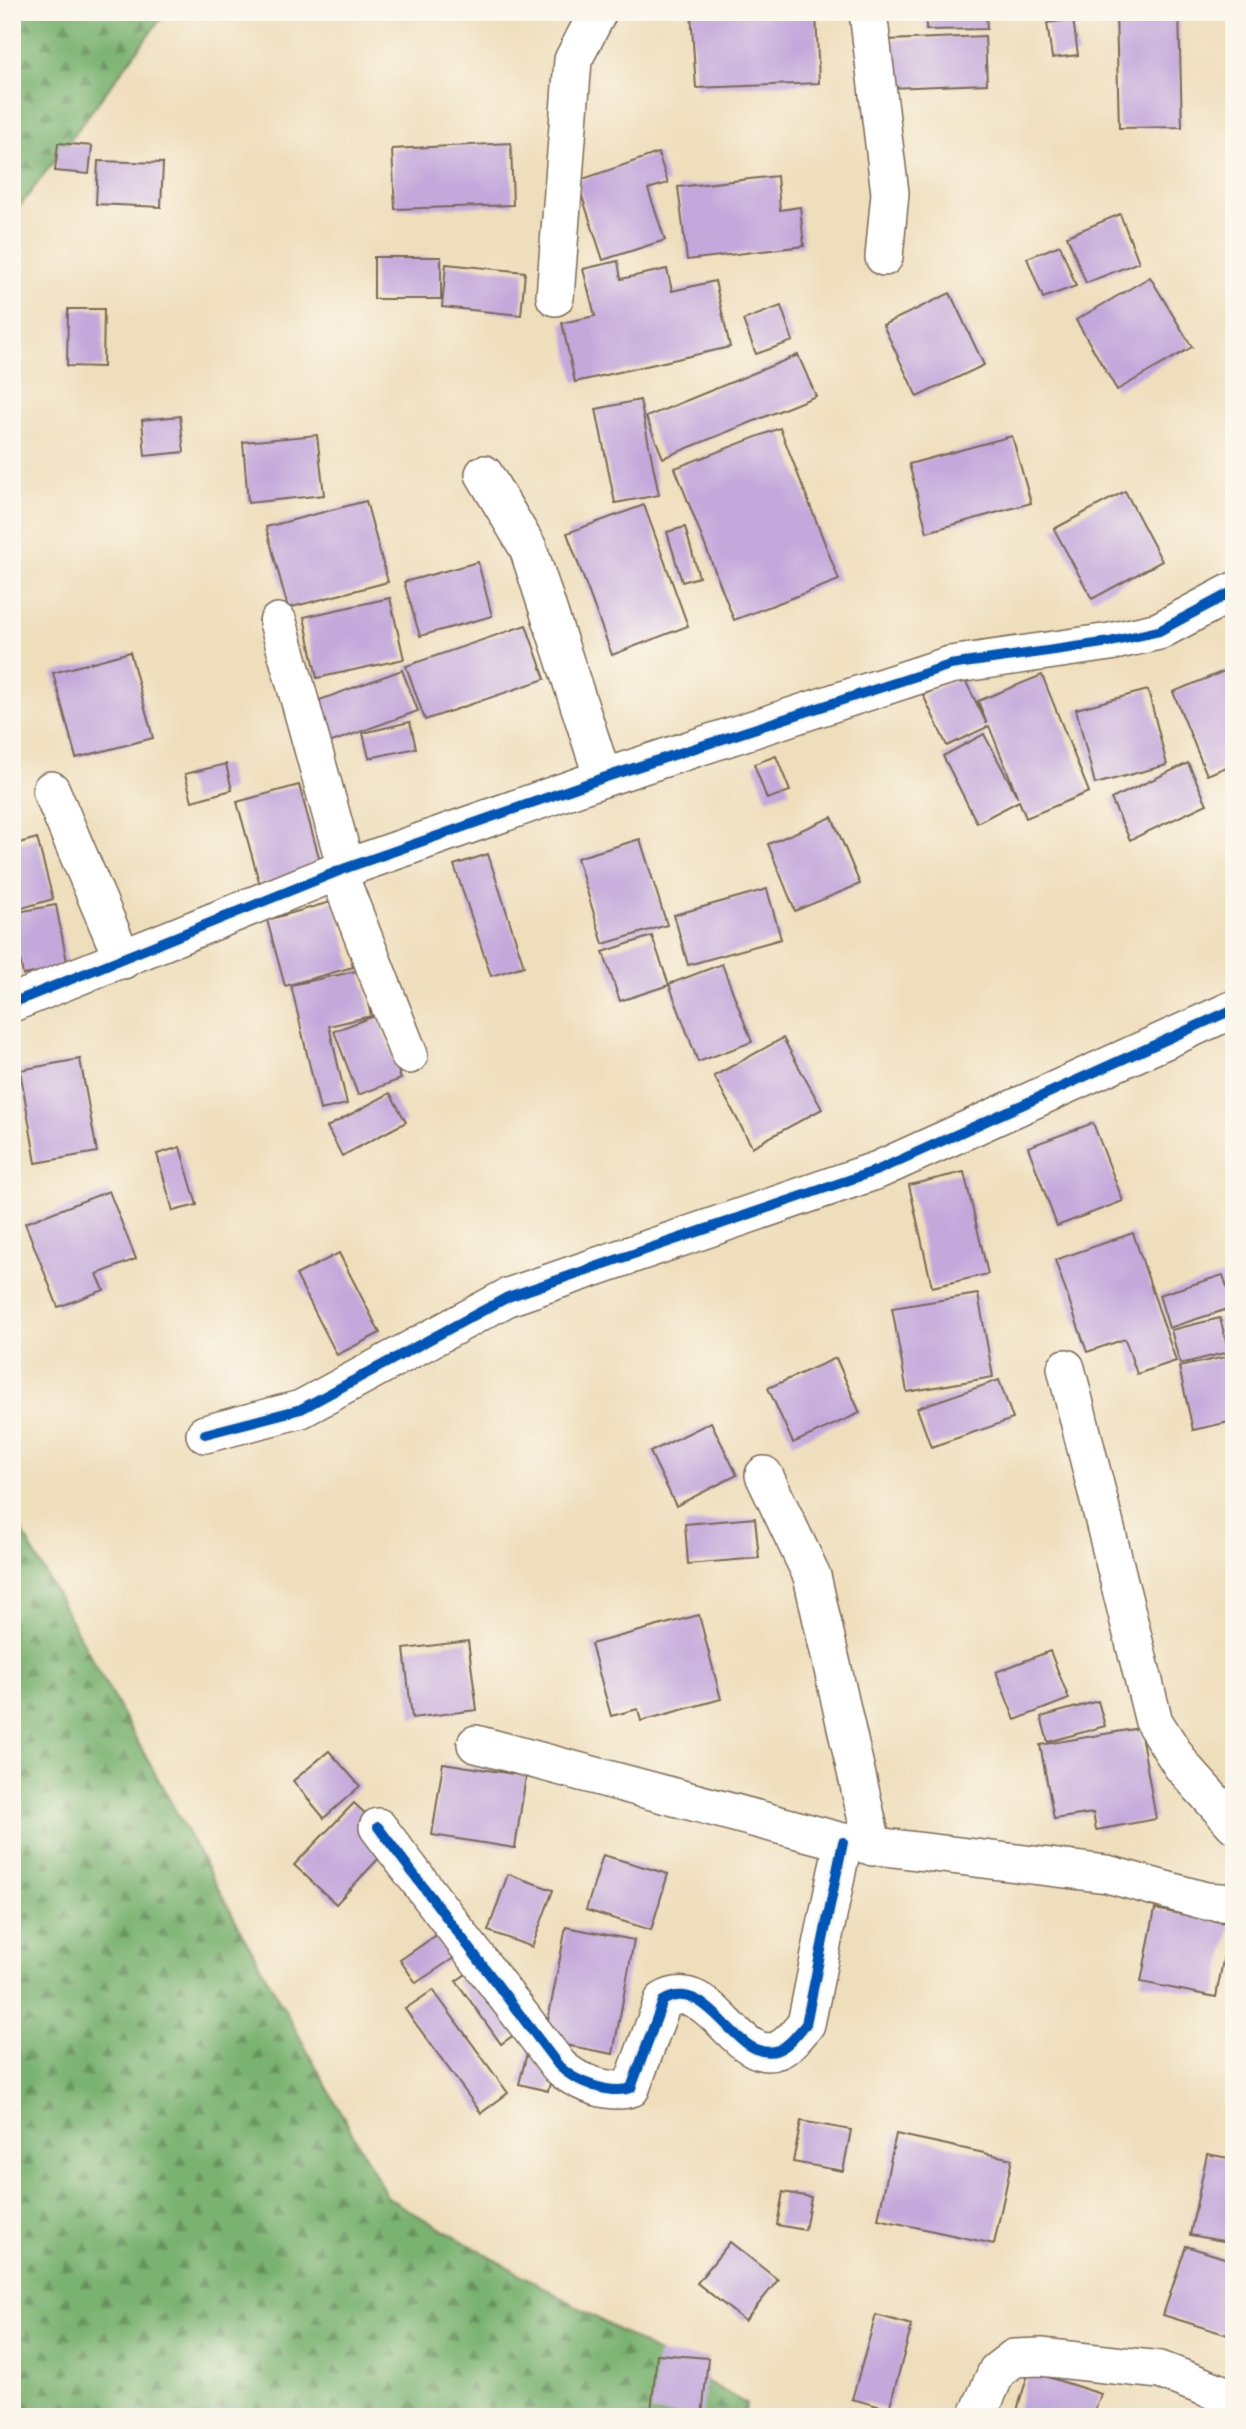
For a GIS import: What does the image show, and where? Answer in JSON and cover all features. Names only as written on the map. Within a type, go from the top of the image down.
[{"type":"street","points":[[555,298],[573,60],[598,12]]},
{"type":"street","points":[[869,12],[890,193],[884,257]]},
{"type":"street","points":[[484,474],[528,548],[603,778]]},
{"type":"street","points":[[12,1003],[342,870],[603,778],[950,665],[1110,642],[1158,631],[1234,591]]},
{"type":"street","points":[[278,622],[342,870],[409,1055]]},
{"type":"street","points":[[51,790],[123,960]]},
{"type":"street","points":[[205,1434],[301,1409],[508,1297],[878,1170],[1234,1009]]},
{"type":"street","points":[[1066,1368],[1154,1723],[1182,1766],[1234,1824]]},
{"type":"street","points":[[377,1827],[559,2067],[568,2075],[619,2092],[631,2088],[663,2001],[675,1994],[690,1995],[756,2049],[777,2051],[792,2040],[806,2024],[858,1845],[812,1576],[764,1475]]},
{"type":"street","points":[[476,1744],[858,1845],[1107,1874],[1206,1901],[1234,1903]]},
{"type":"street","points":[[977,2417],[997,2371],[1014,2358],[1041,2357],[1160,2370],[1234,2398]]},
{"type":"green space","points":[[12,12],[166,12],[18,209],[12,224]]},
{"type":"green space","points":[[12,1513],[388,2198],[746,2404],[744,2417],[12,2417]]},
{"type":"building","points":[[691,12],[816,12],[819,83],[696,88]]},
{"type":"building","points":[[926,12],[986,12],[987,29],[926,30]]},
{"type":"building","points":[[1116,12],[1179,12],[1182,127],[1119,128]]},
{"type":"building","points":[[1073,19],[1078,55],[1052,58],[1047,23]]},
{"type":"building","points":[[985,36],[987,84],[890,88],[887,40]]},
{"type":"building","points":[[58,143],[92,146],[89,174],[55,171]]},
{"type":"building","points":[[511,143],[513,205],[395,209],[392,149]]},
{"type":"building","points":[[658,153],[668,183],[648,189],[665,240],[603,260],[577,181]]},
{"type":"building","points":[[98,161],[163,163],[161,207],[96,204]]},
{"type":"building","points":[[777,176],[780,210],[800,207],[804,246],[687,260],[678,187]]},
{"type":"building","points":[[1120,214],[1139,262],[1086,283],[1067,236]]},
{"type":"building","points":[[1060,245],[1076,286],[1043,298],[1027,258]]},
{"type":"building","points":[[374,257],[441,257],[441,299],[374,299]]},
{"type":"building","points":[[618,261],[621,279],[667,269],[672,291],[715,281],[730,347],[575,382],[562,323],[595,316],[583,269]]},
{"type":"building","points":[[446,264],[525,272],[521,315],[442,307]]},
{"type":"building","points":[[1150,277],[1192,347],[1117,390],[1076,320]]},
{"type":"building","points":[[950,293],[984,365],[917,397],[883,325]]},
{"type":"building","points":[[781,306],[793,341],[756,354],[743,320]]},
{"type":"building","points":[[68,309],[104,309],[103,367],[67,366]]},
{"type":"building","points":[[798,355],[816,396],[663,458],[646,417]]},
{"type":"building","points":[[640,400],[659,495],[615,503],[596,409]]},
{"type":"building","points":[[180,416],[184,452],[145,456],[142,420]]},
{"type":"building","points":[[780,428],[839,580],[734,620],[675,468]]},
{"type":"building","points":[[317,435],[324,495],[248,503],[243,442]]},
{"type":"building","points":[[1012,436],[1031,503],[927,532],[909,464]]},
{"type":"building","points":[[1125,491],[1162,561],[1092,599],[1054,529]]},
{"type":"building","points":[[366,501],[388,582],[288,608],[266,527]]},
{"type":"building","points":[[644,505],[688,626],[612,655],[567,533]]},
{"type":"building","points":[[685,527],[699,577],[682,582],[667,532]]},
{"type":"building","points":[[478,562],[492,616],[420,636],[404,582]]},
{"type":"building","points":[[390,598],[404,659],[317,678],[304,617]]},
{"type":"building","points":[[526,625],[545,679],[425,720],[406,666]]},
{"type":"building","points":[[130,652],[153,738],[76,758],[53,673]]},
{"type":"building","points":[[1234,667],[1234,764],[1207,775],[1173,692]]},
{"type":"building","points":[[402,670],[418,711],[318,747],[303,706]]},
{"type":"building","points":[[1042,675],[1089,792],[1026,818],[1019,801],[977,823],[943,756],[984,734],[1018,798],[989,726],[947,746],[923,695],[963,676],[987,724],[978,701]]},
{"type":"building","points":[[1148,690],[1167,765],[1095,784],[1076,709]]},
{"type":"building","points":[[410,722],[416,748],[369,758],[363,733]]},
{"type":"building","points":[[776,756],[790,791],[767,799],[754,764]]},
{"type":"building","points":[[1188,763],[1207,804],[1130,840],[1111,799]]},
{"type":"building","points":[[226,764],[232,790],[192,801],[185,774]]},
{"type":"building","points":[[299,785],[322,868],[260,885],[237,802]]},
{"type":"building","points":[[832,817],[860,884],[795,911],[768,844]]},
{"type":"building","points":[[37,838],[53,899],[12,911],[12,845]]},
{"type":"building","points":[[640,839],[667,925],[603,944],[577,858]]},
{"type":"building","points":[[488,854],[524,966],[491,976],[454,865]]},
{"type":"building","points":[[767,889],[781,939],[688,965],[674,915]]},
{"type":"building","points":[[334,901],[353,967],[285,986],[267,920]]},
{"type":"building","points":[[56,905],[68,967],[23,975],[12,913]]},
{"type":"building","points":[[652,936],[669,985],[620,1001],[603,952]]},
{"type":"building","points":[[722,964],[752,1042],[698,1062],[669,984]]},
{"type":"building","points":[[361,970],[371,1016],[329,1026],[347,1104],[320,1110],[291,985]]},
{"type":"building","points":[[377,1015],[401,1079],[358,1095],[334,1031]]},
{"type":"building","points":[[783,1038],[822,1109],[752,1147],[714,1076]]},
{"type":"building","points":[[80,1059],[97,1152],[36,1163],[20,1070]]},
{"type":"building","points":[[390,1093],[406,1122],[342,1156],[327,1127]]},
{"type":"building","points":[[1093,1123],[1123,1201],[1057,1226],[1028,1147]]},
{"type":"building","points":[[180,1147],[197,1205],[173,1211],[157,1154]]},
{"type":"building","points":[[964,1172],[988,1274],[932,1287],[909,1185]]},
{"type":"building","points":[[109,1191],[136,1259],[97,1274],[104,1290],[58,1307],[25,1223]]},
{"type":"building","points":[[1133,1233],[1176,1361],[1137,1374],[1125,1339],[1087,1352],[1055,1260]]},
{"type":"building","points":[[339,1253],[380,1333],[337,1355],[296,1275]]},
{"type":"building","points":[[1223,1275],[1234,1307],[1169,1328],[1159,1295]]},
{"type":"building","points":[[978,1294],[993,1377],[907,1392],[892,1308]]},
{"type":"building","points":[[1220,1318],[1229,1352],[1180,1364],[1171,1330]]},
{"type":"building","points":[[1234,1355],[1234,1421],[1193,1430],[1179,1367]]},
{"type":"building","points":[[836,1358],[860,1413],[793,1443],[768,1388]]},
{"type":"building","points":[[999,1380],[1013,1419],[931,1447],[917,1408]]},
{"type":"building","points":[[711,1422],[737,1475],[676,1506],[650,1452]]},
{"type":"building","points":[[755,1518],[759,1558],[688,1564],[685,1524]]},
{"type":"building","points":[[699,1615],[721,1699],[641,1721],[638,1709],[611,1716],[591,1644]]},
{"type":"building","points":[[468,1641],[477,1710],[412,1718],[404,1649]]},
{"type":"building","points":[[1050,1651],[1069,1699],[1015,1720],[996,1672]]},
{"type":"building","points":[[1098,1701],[1105,1726],[1048,1742],[1041,1717]]},
{"type":"building","points":[[1140,1728],[1156,1819],[1096,1830],[1093,1813],[1054,1819],[1040,1745]]},
{"type":"building","points":[[329,1751],[360,1786],[324,1818],[293,1781]]},
{"type":"building","points":[[443,1763],[526,1776],[515,1848],[432,1835]]},
{"type":"building","points":[[354,1803],[395,1841],[336,1904],[294,1865]]},
{"type":"building","points":[[603,1855],[668,1874],[651,1930],[586,1910]]},
{"type":"building","points":[[508,1874],[553,1890],[532,1947],[488,1931]]},
{"type":"building","points":[[1155,1909],[1230,1924],[1216,1997],[1141,1982]]},
{"type":"building","points":[[566,1927],[634,1940],[613,2054],[549,2042],[560,2045],[548,2091],[519,2084],[531,2038],[544,2041]]},
{"type":"building","points":[[444,1930],[460,1954],[416,1983],[400,1960]]},
{"type":"building","points":[[481,1964],[525,2027],[501,2044],[456,1981]]},
{"type":"building","points":[[433,1990],[508,2093],[481,2113],[405,2009]]},
{"type":"building","points":[[801,2121],[851,2130],[843,2171],[793,2162]]},
{"type":"building","points":[[896,2134],[1012,2159],[994,2244],[878,2219]]},
{"type":"building","points":[[1207,2154],[1234,2159],[1234,2243],[1190,2235]]},
{"type":"building","points":[[783,2192],[811,2197],[805,2230],[777,2225]]},
{"type":"building","points":[[730,2242],[778,2280],[745,2321],[697,2283]]},
{"type":"building","points":[[1186,2246],[1234,2261],[1234,2337],[1163,2315]]},
{"type":"building","points":[[876,2315],[912,2325],[889,2409],[852,2399]]},
{"type":"building","points":[[657,2354],[708,2358],[702,2417],[651,2412]]},
{"type":"building","points":[[1029,2371],[1101,2394],[1093,2417],[1015,2417]]},
{"type":"cycle path","points":[[12,1003],[346,868],[603,778],[950,665],[1110,642],[1159,631],[1234,591]]},
{"type":"cycle path","points":[[205,1434],[301,1409],[508,1297],[878,1170],[1234,1009]]},
{"type":"cycle path","points":[[378,1827],[559,2066],[583,2082],[613,2090],[631,2088],[663,2001],[680,1996],[695,1999],[709,2008],[749,2045],[763,2051],[778,2050],[793,2039],[806,2024],[843,1842]]}]
